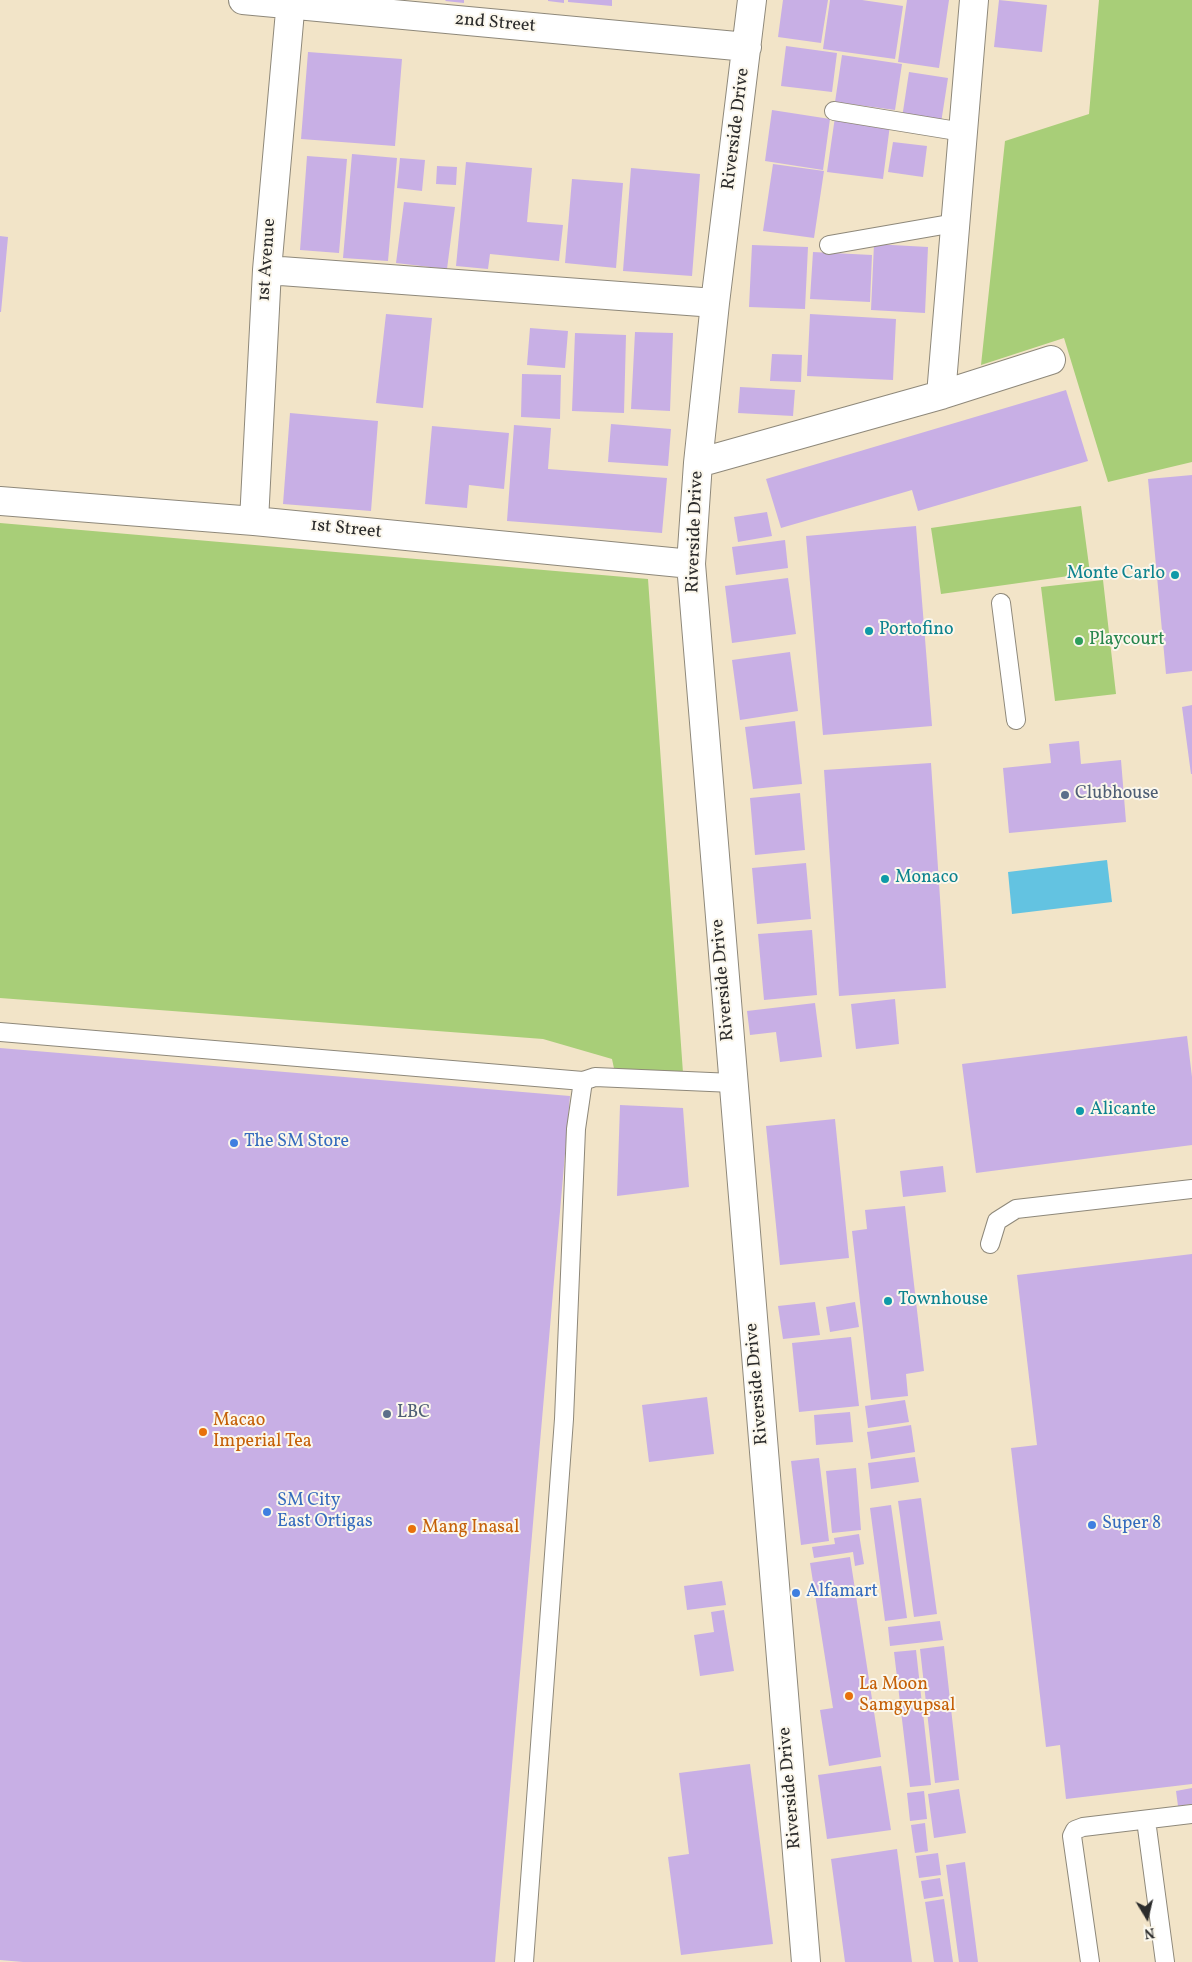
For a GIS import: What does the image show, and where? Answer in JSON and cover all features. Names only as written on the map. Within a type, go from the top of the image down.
[{"type":"street","name":"2nd Street","points":[[243,0],[291,2],[747,47]]},
{"type":"street","name":"Riverside Drive","points":[[752,0],[715,303],[698,463],[691,564],[806,1962]]},
{"type":"street","points":[[941,395],[974,0]]},
{"type":"street","name":"1st Avenue","points":[[254,521],[267,270],[291,2]]},
{"type":"street","points":[[267,270],[715,303]]},
{"type":"street","points":[[698,463],[941,395],[1051,360]]},
{"type":"street","name":"1st Street","points":[[0,501],[254,521],[691,564]]},
{"type":"lane","points":[[834,110],[963,132]]},
{"type":"lane","points":[[829,245],[955,223]]},
{"type":"lane","points":[[1001,603],[1016,720]]},
{"type":"lane","points":[[0,1032],[583,1081],[595,1077],[733,1083]]},
{"type":"lane","points":[[524,1962],[564,1419],[576,1129],[583,1081]]},
{"type":"lane","points":[[990,1244],[997,1221],[1016,1209],[1192,1189]]},
{"type":"lane","points":[[1090,1962],[1072,1836],[1075,1830],[1083,1827],[1192,1814]]},
{"type":"lane","points":[[1146,1820],[1165,1962]]},
{"type":"green space","points":[[1099,0],[1192,0],[1192,462],[1108,482],[1064,338],[981,365],[1005,141],[1089,114]]},
{"type":"green space","points":[[1081,506],[1090,573],[941,594],[931,528]]},
{"type":"green space","points":[[0,523],[648,579],[683,1073],[615,1073],[612,1059],[543,1039],[0,998]]},
{"type":"green space","name":"Playcourt","points":[[1103,580],[1116,694],[1055,701],[1041,587]]},
{"type":"water","points":[[1107,860],[1112,902],[1012,914],[1008,872]]},
{"type":"building","points":[[464,0],[464,3],[445,1]]},
{"type":"building","points":[[564,0],[564,3],[548,1]]},
{"type":"building","points":[[568,0],[612,0],[612,6],[568,2]]},
{"type":"building","points":[[783,0],[828,0],[821,43],[778,37]]},
{"type":"building","points":[[830,0],[862,0],[903,6],[895,59],[823,49]]},
{"type":"building","points":[[907,0],[949,0],[939,68],[898,62]]},
{"type":"building","points":[[999,0],[1047,5],[1042,52],[994,47]]},
{"type":"building","points":[[786,46],[837,53],[832,92],[781,86]]},
{"type":"building","points":[[308,52],[402,59],[395,146],[301,139]]},
{"type":"building","points":[[842,55],[902,64],[895,110],[835,102]]},
{"type":"building","points":[[909,72],[948,78],[941,123],[902,118]]},
{"type":"building","points":[[772,110],[830,119],[823,170],[765,161]]},
{"type":"building","points":[[835,117],[890,125],[883,179],[827,172]]},
{"type":"building","points":[[893,142],[927,146],[923,177],[888,172]]},
{"type":"building","points":[[352,154],[397,158],[388,261],[343,258]]},
{"type":"building","points":[[307,156],[347,159],[339,253],[300,250]]},
{"type":"building","points":[[400,158],[425,160],[422,191],[397,188]]},
{"type":"building","points":[[466,162],[532,168],[527,222],[563,225],[559,261],[490,254],[488,269],[456,266]]},
{"type":"building","points":[[773,164],[824,171],[814,238],[763,231]]},
{"type":"building","points":[[437,166],[457,167],[456,185],[436,184]]},
{"type":"building","points":[[631,168],[700,174],[692,276],[623,271]]},
{"type":"building","points":[[572,179],[623,183],[616,268],[565,263]]},
{"type":"building","points":[[404,202],[455,207],[447,269],[396,263]]},
{"type":"building","points":[[0,236],[8,237],[1,312],[0,312]]},
{"type":"building","points":[[874,244],[928,247],[925,313],[871,310]]},
{"type":"building","points":[[752,245],[808,247],[805,309],[749,307]]},
{"type":"building","points":[[813,252],[872,255],[870,302],[810,299]]},
{"type":"building","points":[[386,314],[432,318],[423,408],[376,403]]},
{"type":"building","points":[[810,314],[896,319],[893,380],[807,376]]},
{"type":"building","points":[[530,328],[568,331],[565,368],[527,365]]},
{"type":"building","points":[[635,332],[673,333],[670,411],[631,409]]},
{"type":"building","points":[[575,333],[626,335],[624,413],[572,411]]},
{"type":"building","points":[[772,354],[802,355],[801,382],[770,381]]},
{"type":"building","points":[[522,374],[561,375],[560,419],[521,417]]},
{"type":"building","points":[[740,387],[795,390],[793,416],[738,413]]},
{"type":"building","points":[[1066,390],[1088,461],[918,511],[912,490],[781,528],[766,479]]},
{"type":"building","points":[[290,413],[378,421],[371,511],[283,504]]},
{"type":"building","points":[[611,424],[671,429],[668,466],[608,462]]},
{"type":"building","points":[[514,425],[551,428],[548,469],[667,478],[662,533],[507,521]]},
{"type":"building","points":[[432,426],[509,433],[504,489],[469,485],[467,508],[425,504]]},
{"type":"building","name":"Monte Carlo","points":[[1192,475],[1192,671],[1166,674],[1148,479]]},
{"type":"building","points":[[767,512],[772,536],[738,542],[734,517]]},
{"type":"building","name":"Portofino","points":[[916,526],[932,726],[823,735],[806,536]]},
{"type":"building","points":[[785,540],[788,568],[736,575],[732,547]]},
{"type":"building","points":[[788,578],[796,634],[732,643],[725,586]]},
{"type":"building","points":[[790,652],[798,711],[740,720],[732,660]]},
{"type":"building","points":[[1192,705],[1192,774],[1191,774],[1182,707]]},
{"type":"building","points":[[795,721],[802,784],[753,789],[745,727]]},
{"type":"building","name":"Clubhouse","points":[[1079,741],[1081,764],[1121,760],[1126,822],[1009,833],[1003,768],[1051,763],[1049,744]]},
{"type":"building","name":"Monaco","points":[[931,763],[946,988],[839,996],[824,770]]},
{"type":"building","points":[[800,793],[805,850],[755,855],[750,798]]},
{"type":"building","points":[[806,863],[811,919],[757,924],[752,868]]},
{"type":"building","points":[[812,930],[817,995],[764,1000],[758,934]]},
{"type":"building","points":[[895,999],[899,1044],[856,1049],[851,1004]]},
{"type":"building","points":[[815,1003],[822,1057],[780,1062],[776,1032],[750,1035],[747,1011]]},
{"type":"building","name":"Alicante","points":[[1187,1036],[1192,1077],[1192,1145],[976,1173],[962,1064]]},
{"type":"building","name":"SM City East Ortigas","points":[[0,1048],[570,1096],[495,1962],[23,1962],[0,1960]]},
{"type":"building","points":[[620,1105],[683,1108],[689,1187],[617,1196]]},
{"type":"building","points":[[835,1119],[849,1258],[780,1265],[766,1126]]},
{"type":"building","points":[[943,1166],[946,1192],[903,1197],[900,1171]]},
{"type":"building","name":"Townhouse","points":[[905,1206],[924,1371],[906,1374],[908,1396],[871,1400],[852,1231],[867,1229],[865,1210]]},
{"type":"building","points":[[1192,1254],[1192,1784],[1066,1799],[1060,1745],[1046,1747],[1011,1448],[1037,1445],[1017,1275]]},
{"type":"building","points":[[815,1302],[820,1335],[783,1339],[778,1306]]},
{"type":"building","points":[[855,1302],[859,1327],[830,1332],[826,1307]]},
{"type":"building","points":[[851,1337],[859,1406],[799,1412],[792,1343]]},
{"type":"building","points":[[707,1397],[714,1454],[649,1462],[642,1405]]},
{"type":"building","points":[[905,1400],[909,1422],[868,1428],[865,1406]]},
{"type":"building","points":[[850,1412],[853,1442],[816,1445],[814,1415]]},
{"type":"building","points":[[911,1425],[915,1452],[871,1459],[867,1432]]},
{"type":"building","points":[[915,1457],[919,1482],[871,1489],[868,1463]]},
{"type":"building","points":[[819,1458],[829,1541],[801,1545],[791,1461]]},
{"type":"building","points":[[856,1468],[861,1530],[832,1533],[826,1471]]},
{"type":"building","points":[[921,1498],[937,1614],[914,1617],[898,1501]]},
{"type":"building","points":[[891,1505],[907,1618],[885,1621],[870,1508]]},
{"type":"building","points":[[859,1534],[864,1564],[855,1566],[853,1552],[814,1558],[812,1547],[835,1544],[834,1538]]},
{"type":"building","points":[[850,1557],[881,1757],[829,1766],[820,1710],[833,1708],[810,1563]]},
{"type":"building","points":[[722,1581],[726,1605],[687,1610],[684,1586]]},
{"type":"building","points":[[724,1610],[734,1671],[700,1676],[694,1635],[714,1632],[711,1612]]},
{"type":"building","points":[[940,1621],[943,1640],[890,1646],[888,1627]]},
{"type":"building","points":[[944,1646],[959,1780],[935,1783],[920,1649]]},
{"type":"building","points":[[916,1650],[931,1785],[910,1787],[894,1652]]},
{"type":"building","points":[[750,1764],[773,1944],[681,1955],[668,1857],[689,1854],[679,1773]]},
{"type":"building","points":[[881,1766],[891,1830],[827,1839],[818,1775]]},
{"type":"building","points":[[1192,1788],[1192,1804],[1178,1806],[1176,1791]]},
{"type":"building","points":[[959,1789],[966,1833],[934,1838],[928,1794]]},
{"type":"building","points":[[924,1791],[927,1819],[910,1821],[907,1793]]},
{"type":"building","points":[[925,1823],[928,1851],[915,1853],[911,1825]]},
{"type":"building","points":[[897,1849],[912,1962],[845,1962],[831,1859]]},
{"type":"building","points":[[938,1853],[941,1875],[919,1878],[916,1856]]},
{"type":"building","points":[[965,1862],[978,1962],[959,1962],[946,1865]]},
{"type":"building","points":[[940,1878],[943,1896],[924,1899],[921,1881]]},
{"type":"building","points":[[944,1899],[953,1962],[934,1962],[925,1902]]},
{"type":"place","name":"Monte Carlo","points":[[1175,575]]},
{"type":"place","name":"Portofino","points":[[869,631]]},
{"type":"place","name":"Playcourt","points":[[1079,641]]},
{"type":"place","name":"Clubhouse","points":[[1065,795]]},
{"type":"place","name":"Monaco","points":[[885,879]]},
{"type":"place","name":"Alicante","points":[[1080,1111]]},
{"type":"place","name":"The SM Store","points":[[234,1143]]},
{"type":"place","name":"Townhouse","points":[[888,1301]]},
{"type":"place","name":"LBC","points":[[387,1414]]},
{"type":"place","name":"Macao Imperial Tea","points":[[203,1432]]},
{"type":"place","name":"SM City East Ortigas","points":[[267,1512]]},
{"type":"place","name":"Super 8","points":[[1092,1525]]},
{"type":"place","name":"Mang Inasal","points":[[412,1529]]},
{"type":"place","name":"Alfamart","points":[[796,1593]]},
{"type":"place","name":"La Moon Samgyupsal","points":[[849,1696]]}]
